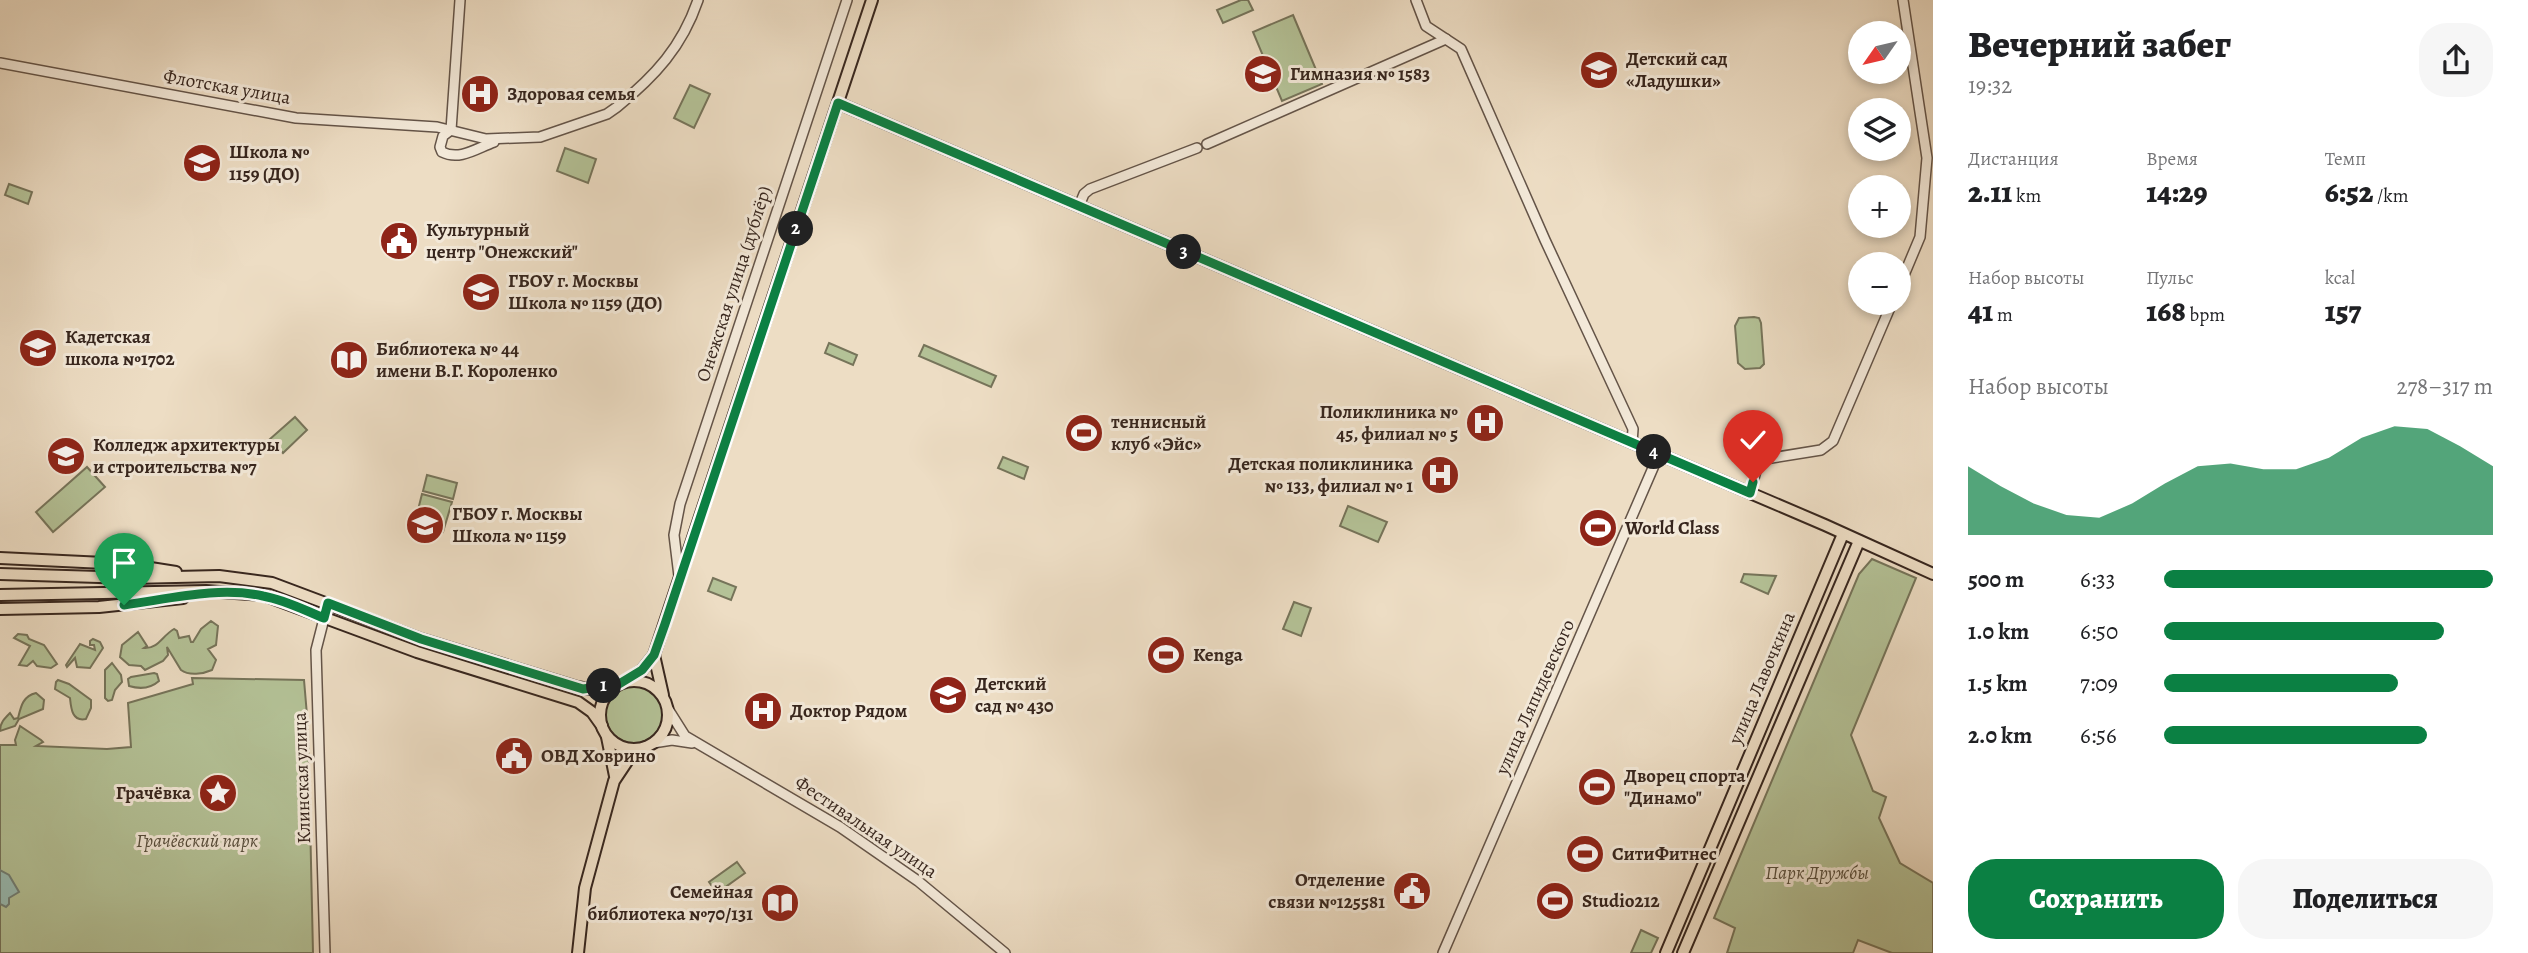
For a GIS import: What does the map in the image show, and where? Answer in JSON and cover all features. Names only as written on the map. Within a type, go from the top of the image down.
[{"type":"main road","points":[[615,778],[612,755],[600,717],[602,704],[607,695],[642,670],[654,655],[872,0]]},
{"type":"main road","points":[[838,103],[1933,574]]},
{"type":"main road","name":"улица Лавочкина","points":[[1666,953],[1843,534]]},
{"type":"main road","name":"улица Лавочкина","points":[[1683,953],[1859,541]]},
{"type":"main road","points":[[0,558],[125,565],[272,583],[421,639],[578,688],[589,689],[637,681],[647,683],[658,690],[666,703]]},
{"type":"main road","points":[[0,573],[125,578],[206,576]]},
{"type":"main road","points":[[0,609],[238,592],[263,596],[428,656],[578,702],[592,712],[604,730],[620,746],[636,749],[650,745]]},
{"type":"main road","points":[[0,595],[124,599]]},
{"type":"main road","points":[[578,953],[585,888],[615,778],[628,760],[650,745],[666,729],[666,703],[654,655]]},
{"type":"street","points":[[451,130],[460,0]]},
{"type":"street","name":"Флотская улица","points":[[0,64],[296,118],[437,127],[475,138],[540,137],[607,114],[617,107],[671,54],[682,38],[698,0]]},
{"type":"street","name":"Онежская улица (дублёр)","points":[[679,582],[674,536],[680,504],[846,0]]},
{"type":"street","points":[[1416,0],[1426,26],[1461,50],[1633,429],[1632,443]]},
{"type":"street","points":[[1903,0],[1927,158],[1920,237],[1911,258]]},
{"type":"street","points":[[1207,144],[1446,39]]},
{"type":"street","name":"Флотская улица","points":[[451,130],[443,136],[440,147],[442,152],[452,156],[500,139]]},
{"type":"street","points":[[1079,206],[1084,194],[1090,190],[1196,148]]},
{"type":"street","points":[[1750,493],[1759,460],[1821,450],[1833,441],[1887,315]]},
{"type":"street","name":"улица Ляпидевского","points":[[1443,953],[1659,454]]},
{"type":"street","name":"Клинская улица","points":[[325,953],[316,650],[328,603]]},
{"type":"street","points":[[1787,665],[1792,661],[1797,662],[1803,671]]},
{"type":"street","name":"Фестивальная улица","points":[[666,703],[679,728],[698,745],[782,791],[840,827],[918,881],[1005,953]]},
{"type":"street","name":"Фестивальная улица","points":[[650,745],[672,740],[698,745]]},
{"type":"green space","points":[[1241,0],[1248,0],[1253,10],[1223,23],[1217,10]]},
{"type":"green space","points":[[1293,15],[1322,84],[1282,101],[1253,32]]},
{"type":"green space","points":[[690,85],[710,94],[694,128],[674,118]]},
{"type":"green space","points":[[565,148],[596,159],[588,183],[557,171]]},
{"type":"green space","points":[[9,184],[32,192],[28,204],[5,195]]},
{"type":"green space","points":[[1739,318],[1759,318],[1761,323],[1764,364],[1760,368],[1745,369],[1738,363],[1735,326]]},
{"type":"green space","points":[[829,343],[857,355],[853,365],[825,353]]},
{"type":"green space","points":[[924,345],[996,376],[991,387],[919,356]]},
{"type":"green space","points":[[295,417],[307,430],[283,453],[270,439]]},
{"type":"green space","points":[[1003,457],[1028,467],[1024,479],[998,468]]},
{"type":"green space","points":[[87,467],[105,487],[53,532],[36,512]]},
{"type":"green space","points":[[427,475],[457,483],[453,499],[423,491]]},
{"type":"green space","points":[[422,494],[452,502],[443,532],[425,527],[429,514],[418,510]]},
{"type":"green space","points":[[1348,506],[1387,522],[1378,542],[1340,526]]},
{"type":"green space","name":"Парк Дружбы","points":[[1872,559],[1916,578],[1851,735],[1873,791],[1886,797],[1879,818],[1900,863],[1933,883],[1933,953],[1892,953],[1858,940],[1853,953],[1727,953],[1735,928],[1714,918],[1859,574]]},
{"type":"green space","points":[[1744,574],[1776,576],[1768,594],[1741,582]]},
{"type":"green space","points":[[713,578],[736,587],[731,600],[708,591]]},
{"type":"green space","points":[[1294,602],[1311,608],[1301,636],[1283,629]]},
{"type":"green space","points":[[211,621],[218,626],[216,645],[208,649],[216,660],[212,670],[196,674],[184,672],[167,647],[168,655],[163,661],[145,670],[141,666],[129,665],[120,657],[122,645],[138,632],[147,646],[144,648],[156,644],[174,629],[179,638],[189,636],[193,642],[201,629]]},
{"type":"green space","points":[[18,634],[27,635],[29,639],[44,645],[57,664],[51,668],[37,666],[33,661],[27,666],[19,665],[30,646],[14,638]]},
{"type":"green space","points":[[93,639],[100,642],[103,648],[90,668],[77,667],[75,658],[67,667],[80,644],[95,650],[94,645],[90,645]]},
{"type":"green space","points":[[112,663],[121,675],[122,682],[115,690],[112,700],[108,701],[105,698],[105,670]]},
{"type":"green space","points":[[154,673],[159,681],[152,686],[129,686],[128,679],[131,677]]},
{"type":"green space","name":"Грачёвский парк","points":[[192,678],[304,680],[308,727],[313,953],[0,953],[0,745],[16,745],[20,726],[43,742],[36,746],[107,749],[131,747],[128,703],[193,684]]},
{"type":"green space","points":[[58,680],[69,684],[91,700],[86,719],[75,716],[70,698],[55,689]]},
{"type":"green space","points":[[634,685],[650,690],[658,698],[663,714],[658,730],[650,738],[634,743],[618,738],[610,730],[605,714],[610,698],[618,690]]},
{"type":"green space","points":[[36,693],[44,700],[43,709],[19,719],[15,726],[0,731],[8,715],[10,713],[14,719],[18,718],[25,699]]},
{"type":"green space","points":[[737,862],[745,873],[717,893],[709,882]]},
{"type":"green space","points":[[1641,930],[1658,938],[1651,953],[1631,953]]},
{"type":"water","points":[[0,870],[9,875],[19,892],[9,898],[6,907],[0,904]]},
{"type":"place","name":"Детский сад «Ладушки»","points":[[1599,70]]},
{"type":"place","name":"Гимназия № 1583","points":[[1263,74]]},
{"type":"place","name":"Здоровая семья","points":[[480,94]]},
{"type":"place","name":"Школа № 1159 (ДО)","points":[[202,163]]},
{"type":"place","name":"Культурный центр \"Онежский\"","points":[[399,241]]},
{"type":"place","name":"ГБОУ г. Москвы Школа № 1159 (ДО)","points":[[481,292]]},
{"type":"place","name":"Кадетская школа №1702","points":[[38,348]]},
{"type":"place","name":"Библиотека № 44 имени В.Г. Короленко","points":[[349,360]]},
{"type":"place","name":"Поликлиника № 45, филиал № 5","points":[[1485,423]]},
{"type":"place","name":"теннисный клуб «Эйс»","points":[[1084,433]]},
{"type":"place","name":"Колледж архитектуры и строительства №7","points":[[66,456]]},
{"type":"place","name":"Детская поликлиника № 133, филиал № 1","points":[[1440,475]]},
{"type":"place","name":"ГБОУ г. Москвы Школа № 1159","points":[[425,525]]},
{"type":"place","name":"World Class","points":[[1598,528]]},
{"type":"place","name":"Kenga","points":[[1166,655]]},
{"type":"place","name":"Детский сад № 430","points":[[948,695]]},
{"type":"place","name":"Доктор Рядом","points":[[763,711]]},
{"type":"place","name":"ОВД Ховрино","points":[[514,756]]},
{"type":"place","name":"Дворец спорта \"Динамо\"","points":[[1597,787]]},
{"type":"place","name":"Грачёвка","points":[[218,793]]},
{"type":"place","name":"СитиФитнес","points":[[1585,854]]},
{"type":"place","name":"Отделение связи №125581","points":[[1412,891]]},
{"type":"place","name":"Studio212","points":[[1555,901]]},
{"type":"place","name":"Семейная библиотека №70/131","points":[[780,903]]},
{"type":"route","points":[[124,605],[238,592],[276,599],[324,618],[328,603],[421,639],[583,689],[619,684],[642,670],[654,655],[665,624],[838,103],[1750,493],[1753,482]]}]
